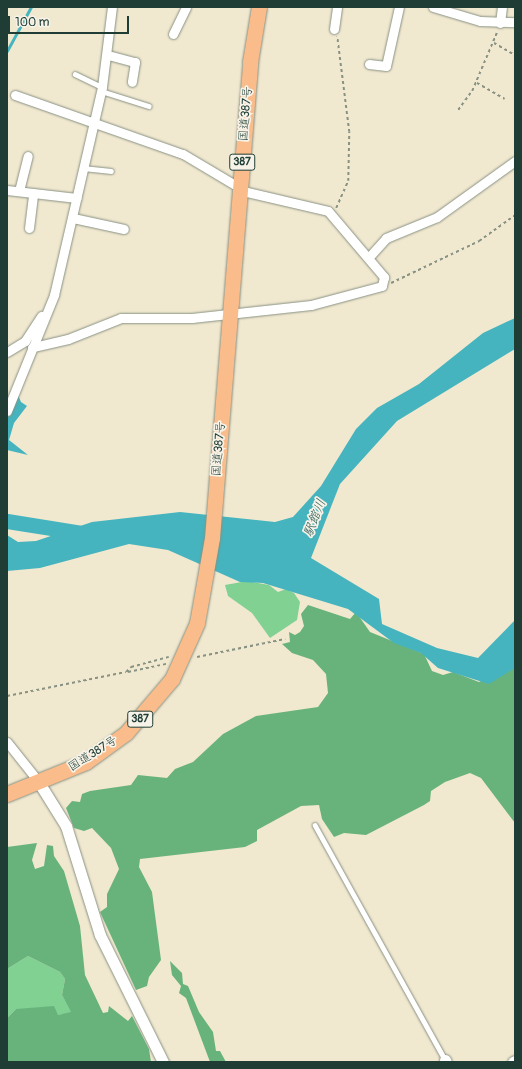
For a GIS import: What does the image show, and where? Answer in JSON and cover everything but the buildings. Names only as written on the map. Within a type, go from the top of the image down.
[{"type":"highway","name":"国道387号","points":[[7,794],[39,782],[109,747],[155,702],[186,652],[207,581],[240,188],[259,7]]},
{"type":"street","points":[[7,410],[53,296],[73,218],[83,168],[102,89],[108,55],[112,7]]},
{"type":"street","points":[[172,34],[186,7]]},
{"type":"street","points":[[334,29],[336,7]]},
{"type":"street","points":[[369,64],[386,66],[399,7]]},
{"type":"street","points":[[433,7],[500,23],[515,22]]},
{"type":"street","points":[[500,23],[502,7]]},
{"type":"street","points":[[108,55],[135,62],[132,82]]},
{"type":"street","points":[[15,95],[94,123],[138,135],[183,154],[240,188],[330,213],[384,274],[382,286],[311,305],[229,316],[121,318],[68,339],[30,350]]},
{"type":"street","points":[[19,191],[28,156]]},
{"type":"street","points":[[369,257],[386,238],[437,217],[515,161]]},
{"type":"street","points":[[7,190],[77,198]]},
{"type":"street","points":[[29,228],[33,193]]},
{"type":"street","points":[[73,218],[124,229]]},
{"type":"street","points":[[7,352],[25,341],[53,296]]},
{"type":"street","points":[[7,742],[39,782],[66,826],[100,935],[163,1062]]},
{"type":"lane","points":[[75,74],[102,89],[149,106]]},
{"type":"lane","points":[[83,168],[111,171]]},
{"type":"lane","points":[[315,825],[445,1061]]},
{"type":"path","points":[[458,110],[477,82],[494,42],[500,23]]},
{"type":"path","points":[[330,213],[347,185],[349,173],[349,116],[334,29]]},
{"type":"path","points":[[494,42],[515,55]]},
{"type":"path","points":[[477,82],[505,99]]},
{"type":"path","points":[[382,286],[442,260],[479,241],[515,215]]},
{"type":"path","points":[[197,657],[285,639]]},
{"type":"path","points":[[126,672],[131,667],[165,660],[172,652]]},
{"type":"path","points":[[7,696],[166,664]]},
{"type":"green space","points":[[247,581],[269,585],[278,592],[286,589],[294,593],[300,602],[297,620],[270,638],[252,613],[228,596],[225,585]]},
{"type":"green space","points":[[308,605],[350,619],[356,612],[370,632],[424,654],[432,671],[443,675],[453,672],[479,682],[515,664],[515,823],[481,778],[470,773],[445,782],[431,791],[430,801],[366,835],[344,833],[334,837],[322,819],[319,805],[301,806],[257,830],[257,841],[245,847],[140,859],[139,867],[152,892],[161,960],[149,977],[147,986],[136,990],[100,912],[107,907],[107,894],[119,869],[111,848],[92,828],[84,831],[74,828],[66,808],[72,801],[80,802],[82,794],[90,791],[131,785],[138,775],[167,778],[175,769],[193,762],[223,734],[256,716],[318,707],[328,693],[326,674],[313,660],[292,653],[282,644],[290,642],[289,632],[295,635],[300,632],[304,626],[301,614]]},
{"type":"green space","points":[[37,843],[32,860],[35,869],[44,866],[47,845],[53,846],[54,856],[64,871],[80,926],[85,975],[103,1013],[108,1012],[109,1006],[128,1021],[132,1016],[149,1049],[151,1062],[7,1062],[7,1018],[16,1009],[54,1006],[58,1015],[71,1012],[62,995],[65,979],[60,972],[28,956],[7,969],[7,847]]},
{"type":"green space","points":[[28,956],[60,972],[65,979],[62,995],[72,1013],[58,1015],[16,1009],[7,1018],[7,969]]},
{"type":"green space","points":[[170,961],[182,973],[183,984],[188,986],[199,1012],[213,1032],[216,1051],[220,1051],[226,1062],[210,1062],[186,998],[179,993],[181,986],[172,975]]},
{"type":"water","points":[[515,318],[515,349],[397,421],[340,484],[311,558],[379,599],[382,624],[437,648],[478,658],[515,620],[515,668],[489,684],[438,668],[421,653],[394,643],[348,609],[263,583],[240,582],[168,550],[129,544],[40,568],[7,571],[7,535],[18,542],[36,541],[92,522],[180,512],[275,522],[293,517],[321,486],[356,429],[377,408],[419,384],[483,333]]},
{"type":"water","points":[[18,395],[21,402],[27,406],[14,423],[9,440],[28,455],[7,450],[7,399]]},
{"type":"waterway","points":[[7,51],[31,7]]},
{"type":"waterway","name":"駅館川","points":[[7,521],[83,533]]}]
